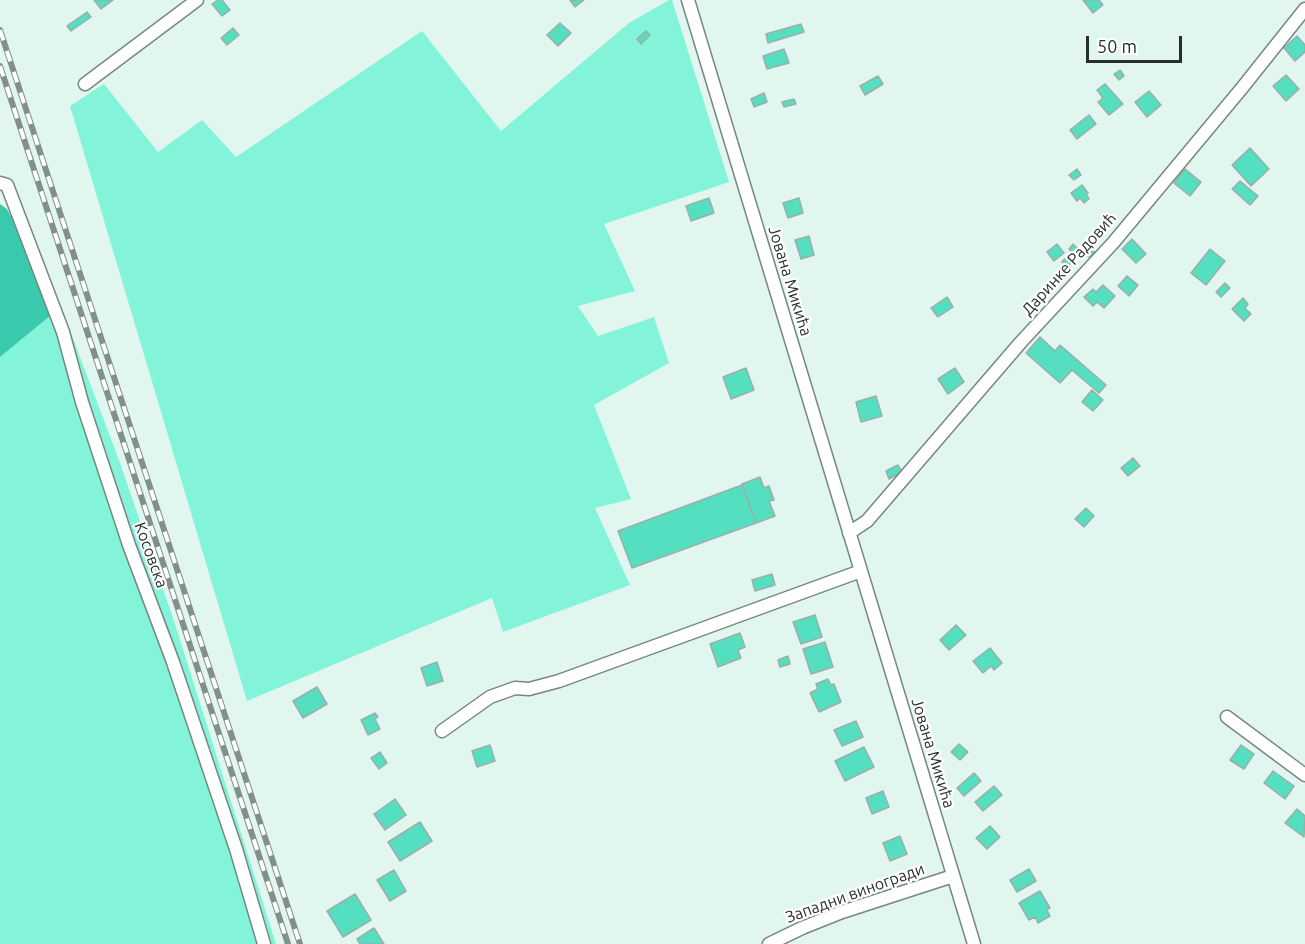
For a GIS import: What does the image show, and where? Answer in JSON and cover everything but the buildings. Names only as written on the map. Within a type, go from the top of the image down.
[{"type":"street","points":[[85,84],[197,0]]},
{"type":"street","name":"Јована Микића","points":[[688,0],[974,944]]},
{"type":"street","name":"Даринке Радовић","points":[[849,533],[867,521],[1021,342],[1113,243],[1305,9]]},
{"type":"street","name":"Косовска","points":[[0,183],[7,185],[63,332],[82,402],[125,534],[173,662],[236,849],[264,944]]},
{"type":"street","points":[[442,731],[490,697],[514,688],[529,689],[559,681],[861,571]]},
{"type":"street","points":[[1227,717],[1305,775]]},
{"type":"street","name":"Западни виногради","points":[[769,944],[842,912],[953,876]]},
{"type":"green space","points":[[672,0],[729,182],[604,224],[635,291],[578,306],[598,336],[654,317],[669,363],[594,405],[631,499],[595,508],[630,585],[503,632],[492,598],[247,701],[70,106],[104,84],[158,152],[202,120],[236,157],[422,31],[501,131],[629,23]]},
{"type":"green space","points":[[0,204],[7,209],[61,307],[0,357]]},
{"type":"green space","points":[[61,307],[119,460],[175,624],[276,944],[0,944],[0,357]]},
{"type":"railway","points":[[0,30],[300,944]]},
{"type":"railway","points":[[0,66],[288,944]]}]
